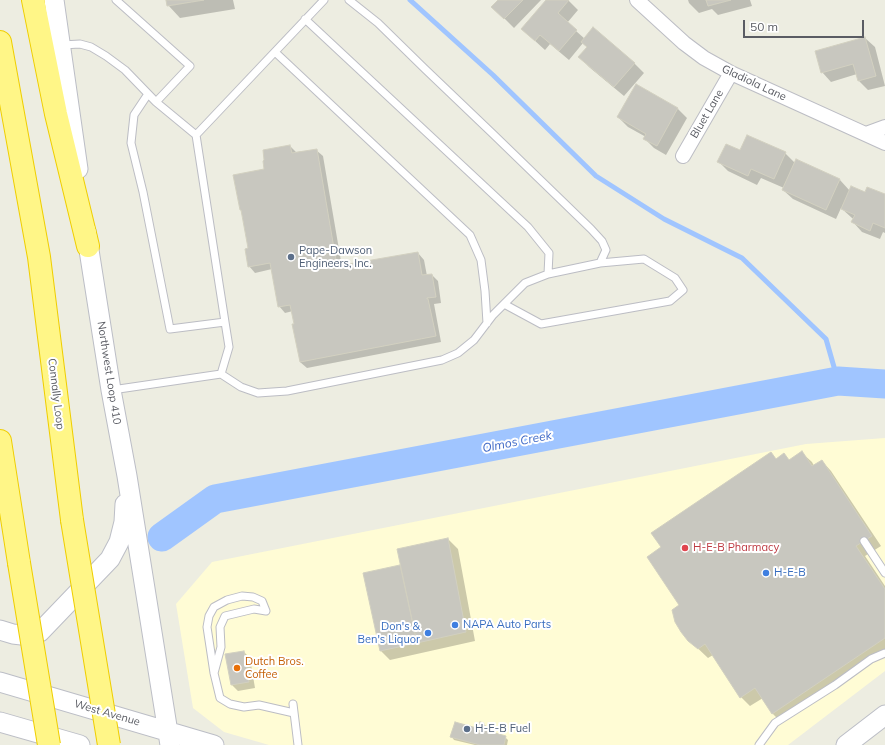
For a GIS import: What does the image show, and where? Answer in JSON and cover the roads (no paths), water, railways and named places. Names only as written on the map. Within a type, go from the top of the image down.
[{"type":"highway","points":[[33,0],[56,114],[88,246]]},
{"type":"highway","name":"Connally Loop","points":[[0,42],[39,257],[72,520],[109,745]]},
{"type":"highway","points":[[0,441],[18,563],[50,745]]},
{"type":"main road","name":"Northwest Loop 410","points":[[54,0],[88,246],[111,390],[127,476],[168,738]]},
{"type":"main road","points":[[0,630],[13,634],[30,636],[40,632],[110,559],[119,542],[124,522],[127,476]]},
{"type":"main road","name":"West Avenue","points":[[0,682],[168,738],[214,745]]},
{"type":"main road","points":[[846,745],[885,715]]},
{"type":"main road","points":[[0,722],[80,745]]},
{"type":"street","name":"Gladiola Lane","points":[[637,0],[684,43],[704,58],[731,73],[885,143]]},
{"type":"street","name":"Bluet Lane","points":[[683,156],[731,73]]},
{"type":"street","points":[[866,134],[885,127]]},
{"type":"lane","points":[[116,0],[190,66],[156,102]]},
{"type":"lane","points":[[196,135],[324,0]]},
{"type":"lane","points":[[349,0],[378,23],[591,229],[602,241],[606,250],[600,263]]},
{"type":"lane","points":[[305,20],[528,227],[549,254],[548,274]]},
{"type":"lane","points":[[61,45],[80,44],[91,47],[106,56],[125,70],[156,102],[196,135],[229,346],[221,374]]},
{"type":"lane","points":[[275,52],[470,235],[481,260],[487,324]]},
{"type":"lane","points":[[148,94],[134,115],[132,143],[170,329],[225,322]]},
{"type":"lane","points":[[111,390],[221,374],[242,387],[258,393],[287,391],[442,360],[458,353],[474,340],[493,315],[504,304],[525,284],[548,274],[600,263],[644,259],[675,278],[683,290],[670,301],[541,324],[504,304]]},
{"type":"lane","points":[[864,541],[885,573]]},
{"type":"lane","points":[[214,673],[221,647],[220,626],[225,616],[254,609],[266,611],[262,601],[253,596],[242,596],[227,600],[214,607],[209,616],[207,627],[214,673],[220,698],[230,704],[244,707],[259,705],[294,713]]},
{"type":"lane","points":[[759,745],[775,723],[835,685],[871,659],[885,653]]},
{"type":"lane","points":[[293,704],[298,745]]},
{"type":"waterway","points":[[410,0],[493,75],[596,176],[664,219],[742,258],[826,339],[838,381]]},
{"type":"waterway","name":"Olmos Creek","points":[[162,537],[215,499],[838,381],[885,384]]},
{"type":"place","name":"Pape-Dawson Engineers, Inc.","points":[[291,257]]},
{"type":"place","name":"H-E-B Pharmacy","points":[[685,548]]},
{"type":"place","name":"H-E-B","points":[[766,573]]},
{"type":"place","name":"NAPA Auto Parts","points":[[455,625]]},
{"type":"place","name":"Don's & Ben's Liquor","points":[[428,633]]},
{"type":"place","name":"Dutch Bros. Coffee","points":[[237,668]]},
{"type":"place","name":"H-E-B Fuel","points":[[467,729]]}]
